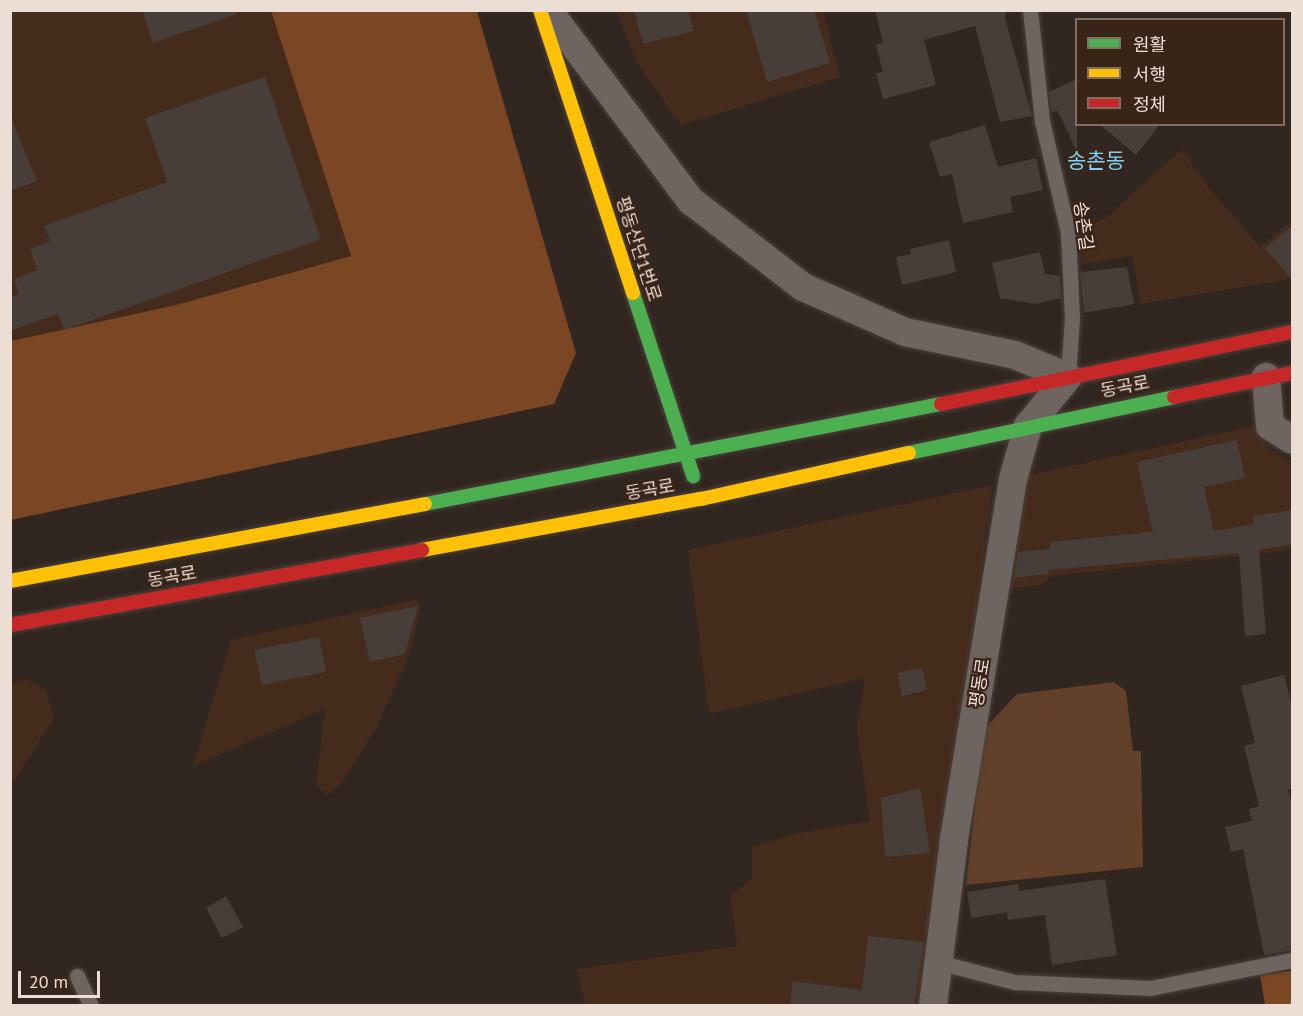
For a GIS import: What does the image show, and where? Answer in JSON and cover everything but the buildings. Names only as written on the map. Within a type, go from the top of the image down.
[{"type":"main road","name":"평동산단1번로","points":[[540,10],[701,499]]},
{"type":"main road","name":"동곡로","points":[[10,581],[687,456],[1293,332]]},
{"type":"main road","name":"동곡로","points":[[10,625],[701,499],[1028,426],[1279,375]]},
{"type":"street","points":[[548,10],[692,201],[803,287],[905,332],[1016,355],[1068,377]]},
{"type":"street","points":[[1279,375],[1270,426],[1293,440]]},
{"type":"street","name":"평동로","points":[[933,1005],[1013,479],[1028,426],[1068,377]]},
{"type":"lane","name":"송촌길","points":[[1030,10],[1042,120],[1068,233],[1072,318],[1068,377]]},
{"type":"lane","points":[[938,962],[1015,982],[1149,988],[1293,960]]},
{"type":"lane","points":[[77,976],[91,1005]]},
{"type":"shaded area","points":[[11,11],[271,11],[351,256],[176,305],[11,341]]},
{"type":"shaded area","points":[[271,11],[477,11],[576,353],[554,404],[11,520],[11,341],[176,305],[351,256]]},
{"type":"shaded area","points":[[616,11],[823,11],[840,77],[681,125],[637,63]]},
{"type":"shaded area","points":[[1182,149],[1205,183],[1260,247],[1292,220],[1292,279],[1141,304],[1132,256],[1082,264],[1077,234],[1107,217]]},
{"type":"shaded area","points":[[1259,425],[1268,448],[1292,462],[1292,550],[1052,576],[1041,585],[1006,589],[1020,477]]},
{"type":"shaded area","points":[[993,485],[922,1005],[585,1005],[577,969],[737,946],[730,896],[752,878],[752,847],[794,834],[870,821],[857,730],[865,678],[709,714],[688,550]]},
{"type":"shaded area","points":[[418,599],[420,612],[409,656],[376,729],[341,784],[327,796],[316,785],[325,709],[193,766],[231,640]]},
{"type":"shaded area","points":[[27,679],[46,690],[54,718],[11,786],[11,683]]},
{"type":"shaded area","points":[[1114,682],[1126,691],[1133,751],[1141,751],[1143,867],[966,885],[984,729],[1017,694]]},
{"type":"shaded area","points":[[1292,971],[1292,1005],[1265,1005],[1260,975]]},
{"type":"traffic: fast","points":[[633,293],[693,476]]},
{"type":"traffic: fast","points":[[909,453],[1174,397]]},
{"type":"traffic: fast","points":[[425,504],[941,404]]},
{"type":"traffic: slow","points":[[540,10],[633,293]]},
{"type":"traffic: slow","points":[[422,550],[701,499],[909,453]]},
{"type":"traffic: slow","points":[[10,581],[425,504]]},
{"type":"traffic: jam","points":[[941,404],[1292,332]]},
{"type":"traffic: jam","points":[[1174,397],[1292,373]]},
{"type":"traffic: jam","points":[[10,625],[422,550]]},
{"type":"district","name":"송촌동","points":[[1096,161]]}]
